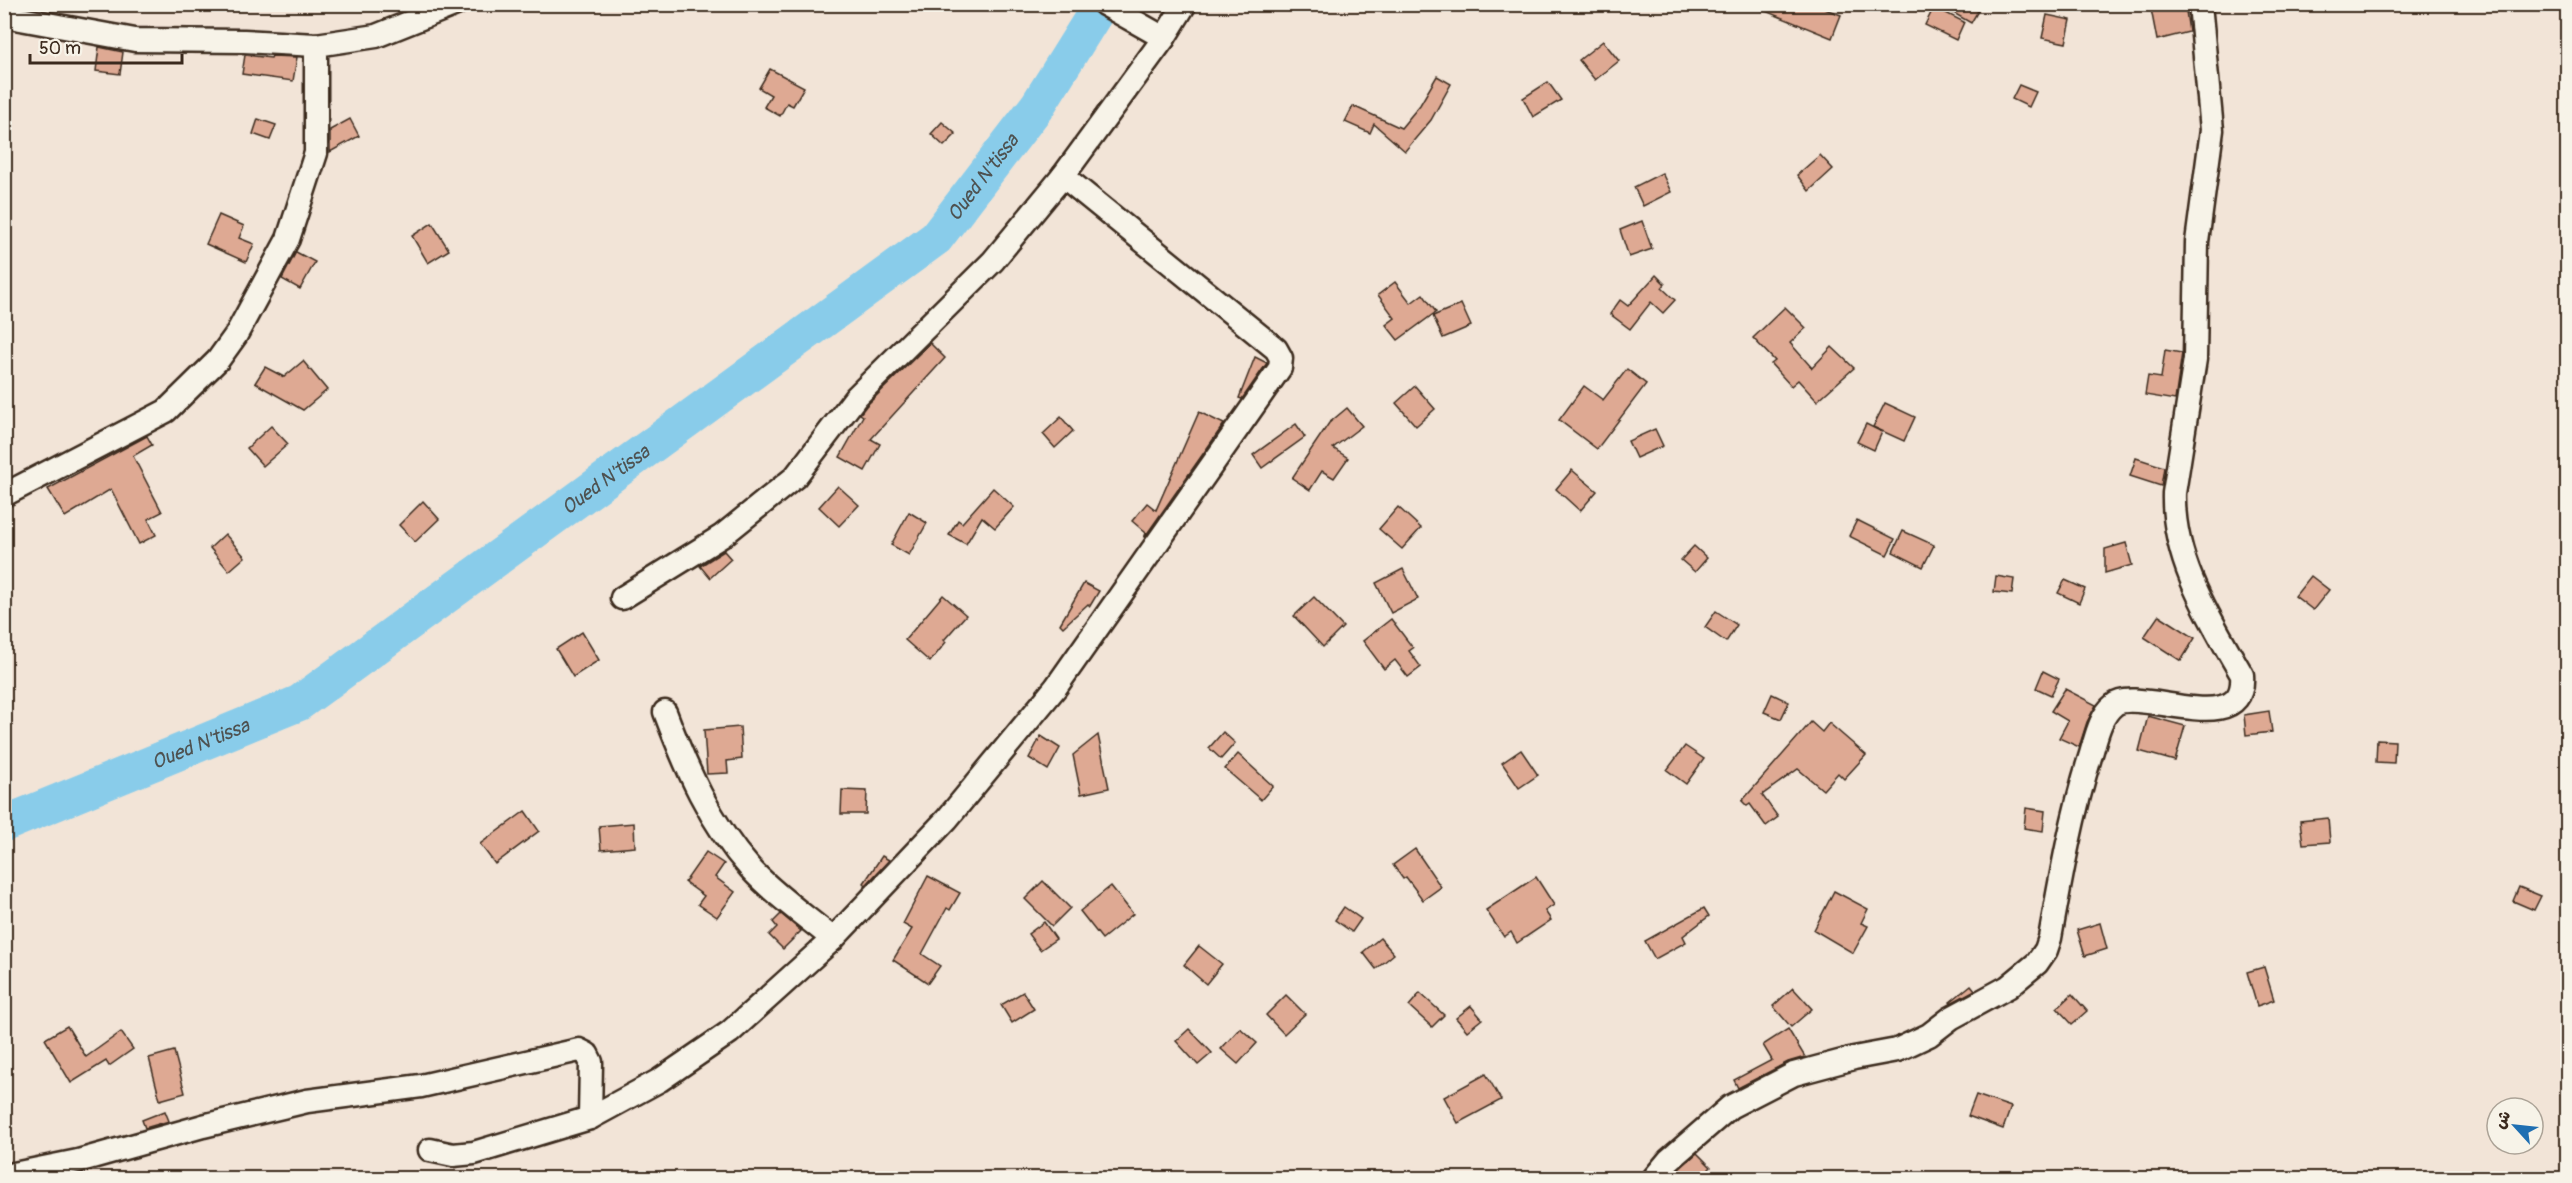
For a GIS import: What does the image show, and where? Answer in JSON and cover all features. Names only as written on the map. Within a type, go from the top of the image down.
[{"type":"street","points":[[4,16],[135,40],[244,41],[316,45],[376,36],[456,4]]},
{"type":"street","points":[[1104,4],[1164,38]]},
{"type":"street","points":[[622,598],[722,536],[795,477],[856,397],[993,261],[1063,176],[1164,38],[1185,4]]},
{"type":"street","points":[[1654,1179],[1669,1160],[1730,1107],[1794,1074],[1854,1058],[1897,1050],[1908,1045],[1929,1035],[1951,1018],[2007,987],[2037,963],[2046,950],[2075,803],[2102,721],[2114,705],[2124,699],[2207,709],[2223,706],[2236,698],[2243,687],[2242,675],[2207,614],[2186,567],[2174,512],[2174,493],[2195,359],[2198,242],[2212,130],[2200,4]]},
{"type":"street","points":[[4,495],[166,411],[218,360],[236,335],[288,238],[316,153],[316,45]]},
{"type":"street","points":[[430,1150],[453,1155],[474,1153],[590,1118],[660,1080],[730,1032],[833,939],[947,819],[1056,687],[1280,368],[1281,358],[1276,350],[1063,176]]},
{"type":"street","points":[[665,712],[680,753],[714,822],[751,869],[833,939]]},
{"type":"street","points":[[4,1176],[78,1161],[203,1126],[307,1101],[359,1096],[421,1086],[579,1050],[587,1054],[591,1062],[590,1118]]},
{"type":"building","points":[[1748,4],[1812,4],[1841,15],[1832,38]]},
{"type":"building","points":[[1938,4],[1982,4],[1971,23]]},
{"type":"building","points":[[2170,4],[2185,4],[2189,32],[2157,40],[2151,9]]},
{"type":"building","points":[[1934,7],[1964,22],[1956,40],[1925,25]]},
{"type":"building","points":[[2047,15],[2071,20],[2066,43],[2042,38]]},
{"type":"building","points":[[1603,41],[1619,61],[1595,80],[1579,60]]},
{"type":"building","points":[[99,47],[123,52],[120,74],[96,71]]},
{"type":"building","points":[[245,55],[271,58],[272,56],[297,57],[293,81],[242,74]]},
{"type":"building","points":[[770,69],[804,87],[793,106],[787,103],[780,116],[764,107],[771,95],[759,88]]},
{"type":"building","points":[[1437,76],[1451,84],[1431,120],[1405,151],[1374,124],[1370,133],[1345,122],[1353,106],[1401,128],[1420,105]]},
{"type":"building","points":[[1548,82],[1561,100],[1533,117],[1523,98]]},
{"type":"building","points":[[2019,85],[2036,92],[2029,107],[2012,99]]},
{"type":"building","points":[[258,119],[276,125],[270,140],[253,134]]},
{"type":"building","points":[[350,119],[359,136],[330,152],[330,130]]},
{"type":"building","points":[[942,122],[956,134],[944,146],[931,134]]},
{"type":"building","points":[[1820,155],[1833,169],[1809,191],[1797,175]]},
{"type":"building","points":[[1662,173],[1671,192],[1643,206],[1634,187]]},
{"type":"building","points":[[219,215],[244,226],[239,238],[254,244],[246,262],[206,244]]},
{"type":"building","points":[[1642,221],[1652,249],[1629,257],[1620,230]]},
{"type":"building","points":[[432,223],[449,250],[428,263],[412,236]]},
{"type":"building","points":[[296,252],[315,262],[300,289],[282,279]]},
{"type":"building","points":[[1656,275],[1665,284],[1662,288],[1675,300],[1663,313],[1651,302],[1630,329],[1610,314],[1620,300],[1628,306]]},
{"type":"building","points":[[1395,282],[1411,303],[1423,294],[1436,312],[1398,340],[1386,325],[1395,318],[1378,295]]},
{"type":"building","points":[[1461,304],[1471,326],[1443,338],[1433,316]]},
{"type":"building","points":[[1785,307],[1806,328],[1790,343],[1812,368],[1832,347],[1854,368],[1817,401],[1798,380],[1791,386],[1771,364],[1775,361],[1753,338]]},
{"type":"building","points":[[930,343],[945,358],[871,439],[880,444],[865,471],[840,457],[863,416],[860,414],[866,406]]},
{"type":"building","points":[[2165,350],[2182,353],[2175,400],[2145,395],[2148,376],[2161,378]]},
{"type":"building","points":[[1255,357],[1267,363],[1242,399],[1239,398]]},
{"type":"building","points":[[303,361],[327,390],[303,410],[255,383],[265,367],[284,377]]},
{"type":"building","points":[[1627,369],[1646,384],[1597,449],[1559,420],[1584,386],[1603,400]]},
{"type":"building","points":[[1415,386],[1435,409],[1416,426],[1396,403]]},
{"type":"building","points":[[1885,403],[1915,417],[1904,441],[1873,427]]},
{"type":"building","points":[[1347,408],[1362,426],[1333,448],[1348,458],[1334,478],[1322,471],[1310,490],[1292,478],[1329,423]]},
{"type":"building","points":[[1199,412],[1224,424],[1144,538],[1146,533],[1132,521],[1147,503],[1156,510]]},
{"type":"building","points":[[1061,417],[1073,431],[1055,448],[1043,434]]},
{"type":"building","points":[[1296,424],[1305,437],[1262,468],[1253,455]]},
{"type":"building","points":[[1866,424],[1882,432],[1874,450],[1857,442]]},
{"type":"building","points":[[271,426],[288,444],[263,466],[247,448]]},
{"type":"building","points":[[1655,429],[1663,446],[1636,458],[1628,441]]},
{"type":"building","points":[[147,436],[152,445],[133,456],[162,512],[148,519],[156,535],[139,544],[111,489],[65,517],[48,489]]},
{"type":"building","points":[[2136,458],[2164,467],[2161,486],[2130,476]]},
{"type":"building","points":[[1572,470],[1597,491],[1580,511],[1556,489]]},
{"type":"building","points":[[838,486],[859,505],[839,526],[819,507]]},
{"type":"building","points":[[993,488],[1014,507],[995,528],[982,517],[966,544],[949,535],[958,520],[962,523]]},
{"type":"building","points":[[423,501],[439,519],[415,542],[399,525]]},
{"type":"building","points":[[1398,507],[1421,528],[1402,549],[1379,529]]},
{"type":"building","points":[[909,512],[927,523],[909,555],[891,545]]},
{"type":"building","points":[[1857,520],[1895,539],[1887,555],[1849,536]]},
{"type":"building","points":[[1903,531],[1934,545],[1923,567],[1893,552]]},
{"type":"building","points":[[225,534],[245,557],[229,571],[210,548]]},
{"type":"building","points":[[2126,543],[2132,565],[2105,573],[2105,549]]},
{"type":"building","points":[[1694,546],[1707,558],[1695,572],[1681,560]]},
{"type":"building","points":[[724,551],[731,559],[710,578],[700,566]]},
{"type":"building","points":[[1403,569],[1418,599],[1391,613],[1376,583]]},
{"type":"building","points":[[1996,576],[2014,579],[2012,594],[1994,592]]},
{"type":"building","points":[[2311,576],[2329,590],[2313,610],[2295,596]]},
{"type":"building","points":[[2065,580],[2085,589],[2079,603],[2058,593]]},
{"type":"building","points":[[1084,583],[1099,591],[1090,606],[1088,604],[1063,627],[1060,624]]},
{"type":"building","points":[[943,595],[966,615],[944,640],[946,642],[930,662],[905,640]]},
{"type":"building","points":[[1314,597],[1343,627],[1323,647],[1294,616]]},
{"type":"building","points":[[1716,611],[1737,625],[1726,642],[1705,627]]},
{"type":"building","points":[[2159,615],[2195,638],[2181,661],[2144,637]]},
{"type":"building","points":[[1391,619],[1413,648],[1409,651],[1421,667],[1408,677],[1395,660],[1384,669],[1363,641]]},
{"type":"building","points":[[582,632],[599,660],[573,677],[556,649]]},
{"type":"building","points":[[2043,671],[2059,679],[2051,695],[2036,688]]},
{"type":"building","points":[[2065,689],[2096,705],[2087,722],[2079,747],[2059,738],[2068,721],[2051,711]]},
{"type":"building","points":[[1772,694],[1789,702],[1781,719],[1764,712]]},
{"type":"building","points":[[2269,711],[2272,732],[2246,735],[2244,715]]},
{"type":"building","points":[[2148,716],[2185,726],[2175,761],[2139,751]]},
{"type":"building","points":[[1811,722],[1822,732],[1829,723],[1866,755],[1844,779],[1838,773],[1823,790],[1798,769],[1762,795],[1778,817],[1766,826],[1750,804],[1747,806],[1742,801]]},
{"type":"building","points":[[740,727],[742,759],[727,761],[728,773],[707,774],[704,730]]},
{"type":"building","points":[[1223,732],[1235,743],[1221,759],[1209,748]]},
{"type":"building","points":[[1098,735],[1109,788],[1081,794],[1073,755]]},
{"type":"building","points":[[1041,736],[1060,748],[1048,770],[1029,758]]},
{"type":"building","points":[[2377,740],[2395,741],[2394,763],[2376,762]]},
{"type":"building","points":[[1685,746],[1704,759],[1686,784],[1667,770]]},
{"type":"building","points":[[1521,750],[1538,775],[1519,788],[1502,763]]},
{"type":"building","points":[[1238,754],[1273,786],[1261,800],[1225,769]]},
{"type":"building","points":[[842,790],[867,791],[866,814],[841,814]]},
{"type":"building","points":[[2026,808],[2045,811],[2043,831],[2024,828]]},
{"type":"building","points":[[525,811],[539,831],[495,864],[480,844]]},
{"type":"building","points":[[2328,818],[2330,842],[2303,844],[2300,821]]},
{"type":"building","points":[[634,823],[635,847],[601,850],[599,826]]},
{"type":"building","points":[[1415,849],[1441,887],[1423,900],[1406,877],[1403,879],[1393,865]]},
{"type":"building","points":[[706,852],[724,864],[715,877],[735,892],[717,917],[698,904],[704,896],[685,882]]},
{"type":"building","points":[[882,856],[889,860],[866,885],[864,883]]},
{"type":"building","points":[[928,876],[960,893],[950,910],[947,908],[922,954],[940,966],[928,983],[893,960],[912,929],[903,924]]},
{"type":"building","points":[[1536,877],[1554,905],[1545,911],[1551,920],[1517,943],[1511,932],[1504,937],[1486,910]]},
{"type":"building","points":[[1043,881],[1070,908],[1052,926],[1025,899]]},
{"type":"building","points":[[1111,886],[1133,914],[1102,939],[1080,911]]},
{"type":"building","points":[[2519,887],[2541,896],[2534,910],[2513,901]]},
{"type":"building","points":[[1834,891],[1868,909],[1861,923],[1868,926],[1853,953],[1814,930]]},
{"type":"building","points":[[1344,907],[1361,919],[1352,932],[1335,920]]},
{"type":"building","points":[[1704,908],[1709,916],[1683,936],[1686,942],[1655,959],[1645,941]]},
{"type":"building","points":[[781,914],[801,931],[783,949],[769,935],[777,927],[773,922]]},
{"type":"building","points":[[1044,922],[1056,939],[1040,950],[1028,934]]},
{"type":"building","points":[[2100,923],[2107,949],[2085,956],[2077,930]]},
{"type":"building","points":[[1380,938],[1394,954],[1376,969],[1363,952]]},
{"type":"building","points":[[1199,946],[1222,964],[1206,984],[1184,965]]},
{"type":"building","points":[[2264,967],[2274,1000],[2257,1006],[2247,972]]},
{"type":"building","points":[[1971,985],[1975,990],[1950,1002]]},
{"type":"building","points":[[1793,988],[1812,1009],[1791,1027],[1773,1006]]},
{"type":"building","points":[[1023,992],[1034,1009],[1012,1023],[1001,1005]]},
{"type":"building","points":[[1420,993],[1444,1015],[1432,1027],[1409,1006]]},
{"type":"building","points":[[2072,994],[2087,1011],[2072,1024],[2057,1008]]},
{"type":"building","points":[[1286,995],[1305,1014],[1284,1034],[1266,1015]]},
{"type":"building","points":[[1471,1006],[1482,1019],[1467,1031],[1456,1018]]},
{"type":"building","points":[[67,1026],[86,1057],[121,1032],[133,1049],[109,1066],[106,1061],[71,1083],[45,1039]]},
{"type":"building","points":[[1240,1028],[1257,1043],[1238,1064],[1221,1049]]},
{"type":"building","points":[[1189,1029],[1212,1053],[1198,1065],[1176,1041]]},
{"type":"building","points":[[1788,1029],[1805,1057],[1788,1062],[1738,1088],[1734,1080],[1772,1060],[1763,1045]]},
{"type":"building","points":[[174,1051],[185,1093],[160,1100],[149,1058]]},
{"type":"building","points":[[1486,1074],[1501,1100],[1458,1123],[1444,1097]]},
{"type":"building","points":[[1976,1095],[2011,1107],[2003,1129],[1968,1116]]},
{"type":"building","points":[[165,1111],[169,1121],[145,1128],[142,1120]]},
{"type":"building","points":[[1697,1153],[1711,1167],[1699,1179],[1684,1179],[1677,1171]]},
{"type":"waterway","name":"Oued N'tissa","points":[[4,824],[299,703],[936,238],[1038,105],[1101,4]]}]
